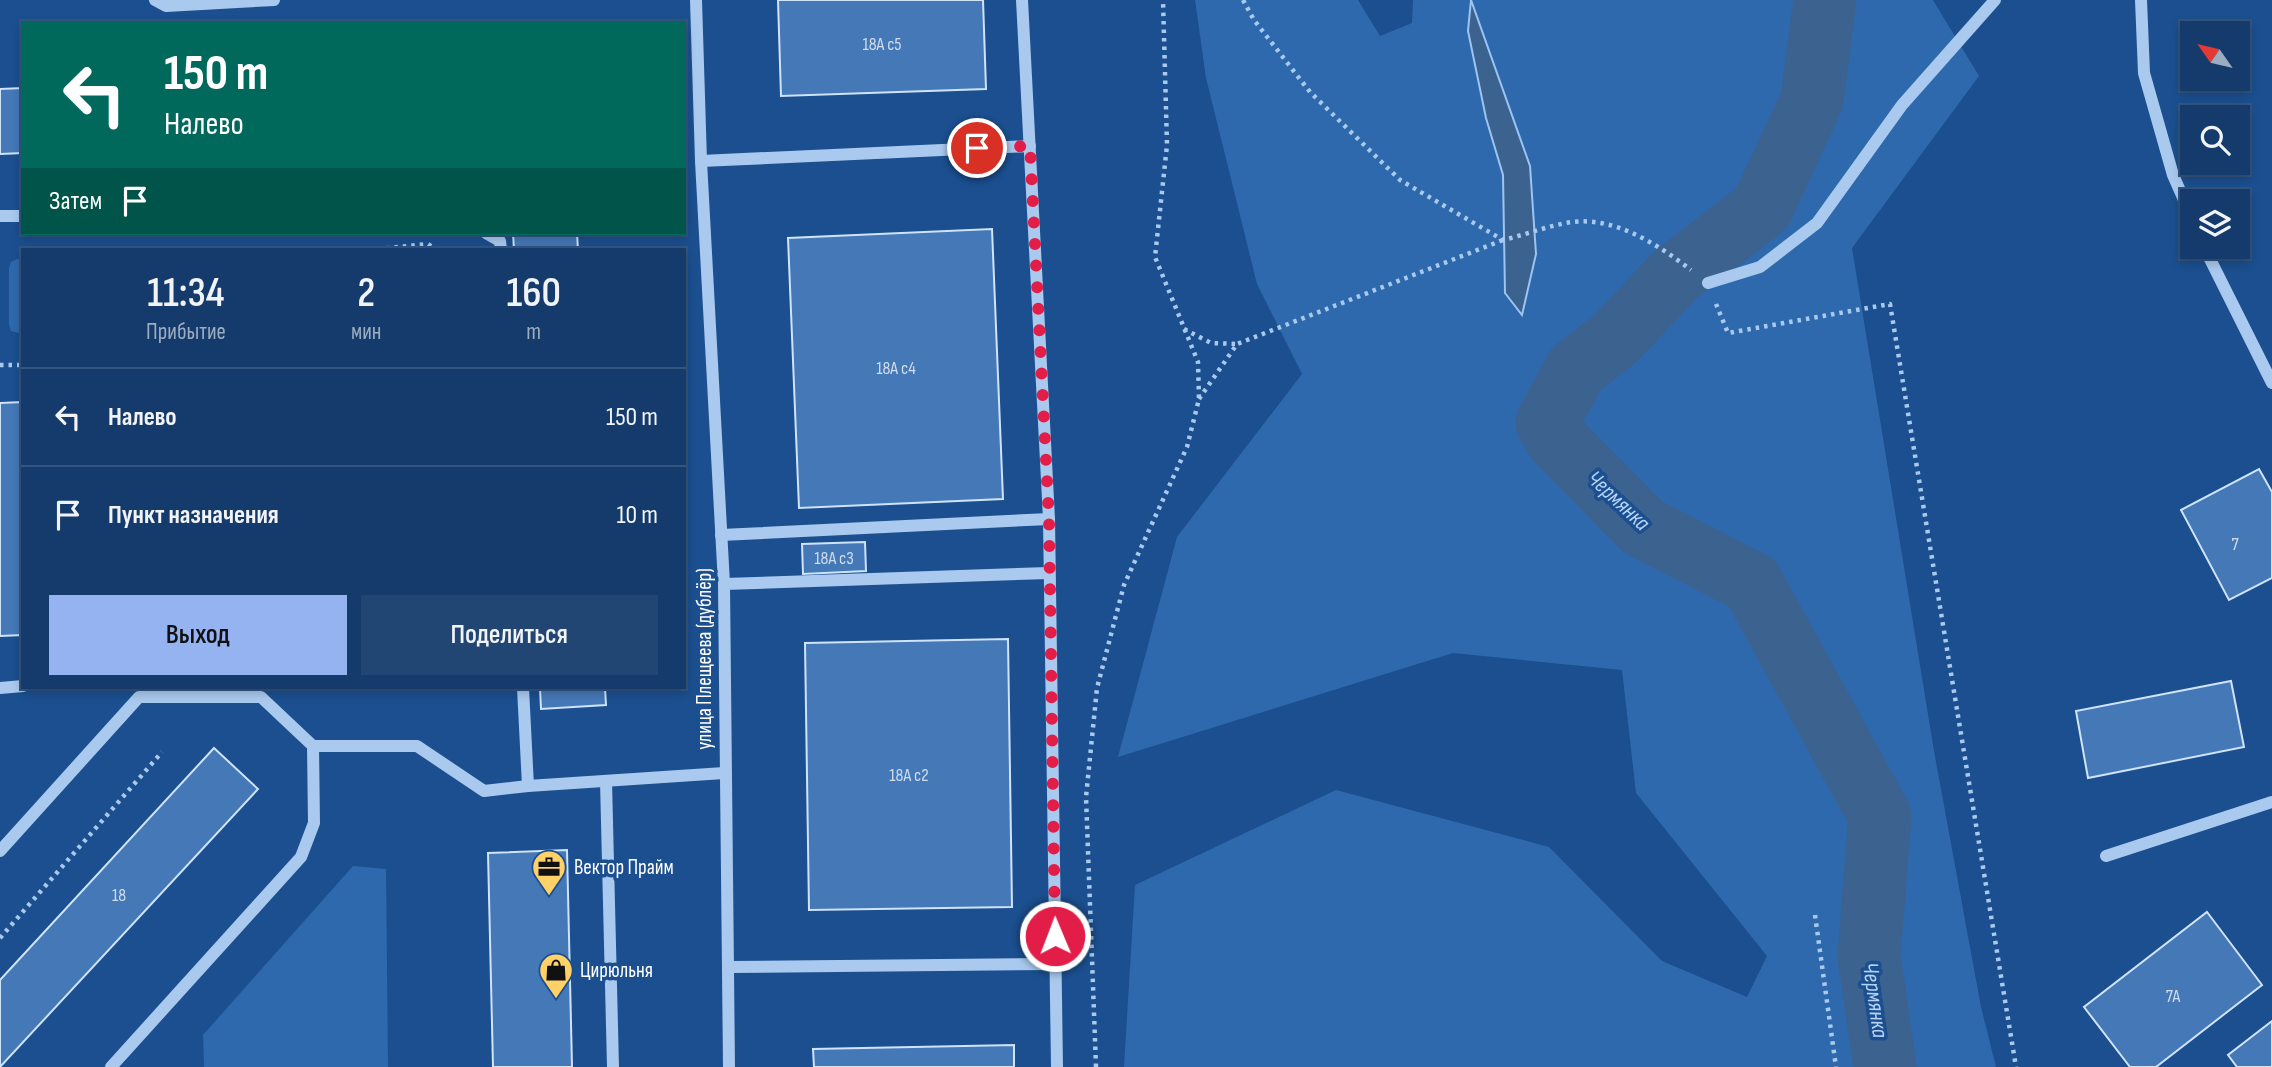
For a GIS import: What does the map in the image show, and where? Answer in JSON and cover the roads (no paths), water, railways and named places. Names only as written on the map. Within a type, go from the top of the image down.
[{"type":"street","points":[[155,0],[166,6],[274,0]]},
{"type":"street","name":"улица Плещеева (дублёр)","points":[[696,0],[701,161],[724,584],[729,1067]]},
{"type":"street","points":[[1022,0],[1049,519],[1058,1067]]},
{"type":"street","points":[[1707,283],[1760,267],[1817,223],[1902,105],[1995,0]]},
{"type":"street","points":[[2141,0],[2144,73],[2180,191]]},
{"type":"street","points":[[701,161],[1030,146]]},
{"type":"street","points":[[0,216],[21,216]]},
{"type":"street","points":[[490,235],[500,241],[500,248]]},
{"type":"street","points":[[2210,259],[2272,383]]},
{"type":"street","points":[[721,535],[1049,519]]},
{"type":"street","points":[[724,584],[1049,573]]},
{"type":"street","points":[[0,688],[21,687]]},
{"type":"street","points":[[523,689],[528,786]]},
{"type":"street","points":[[0,851],[137,692],[261,697],[313,746],[417,746],[484,791],[724,773]]},
{"type":"street","points":[[111,1067],[301,857],[314,823],[313,746]]},
{"type":"street","points":[[606,781],[613,1067]]},
{"type":"street","points":[[2106,856],[2272,803]]},
{"type":"street","points":[[728,967],[1056,964]]},
{"type":"waterway","name":"Чермянка","points":[[1825,0],[1812,100],[1762,208],[1675,275],[1616,338],[1576,369],[1547,423],[1558,441],[1643,527],[1752,583],[1880,816],[1869,956],[1885,1067]]},
{"type":"place","name":"Вектор Прайм","points":[[549,897]]},
{"type":"place","name":"Цирюльня","points":[[556,1000]]}]
